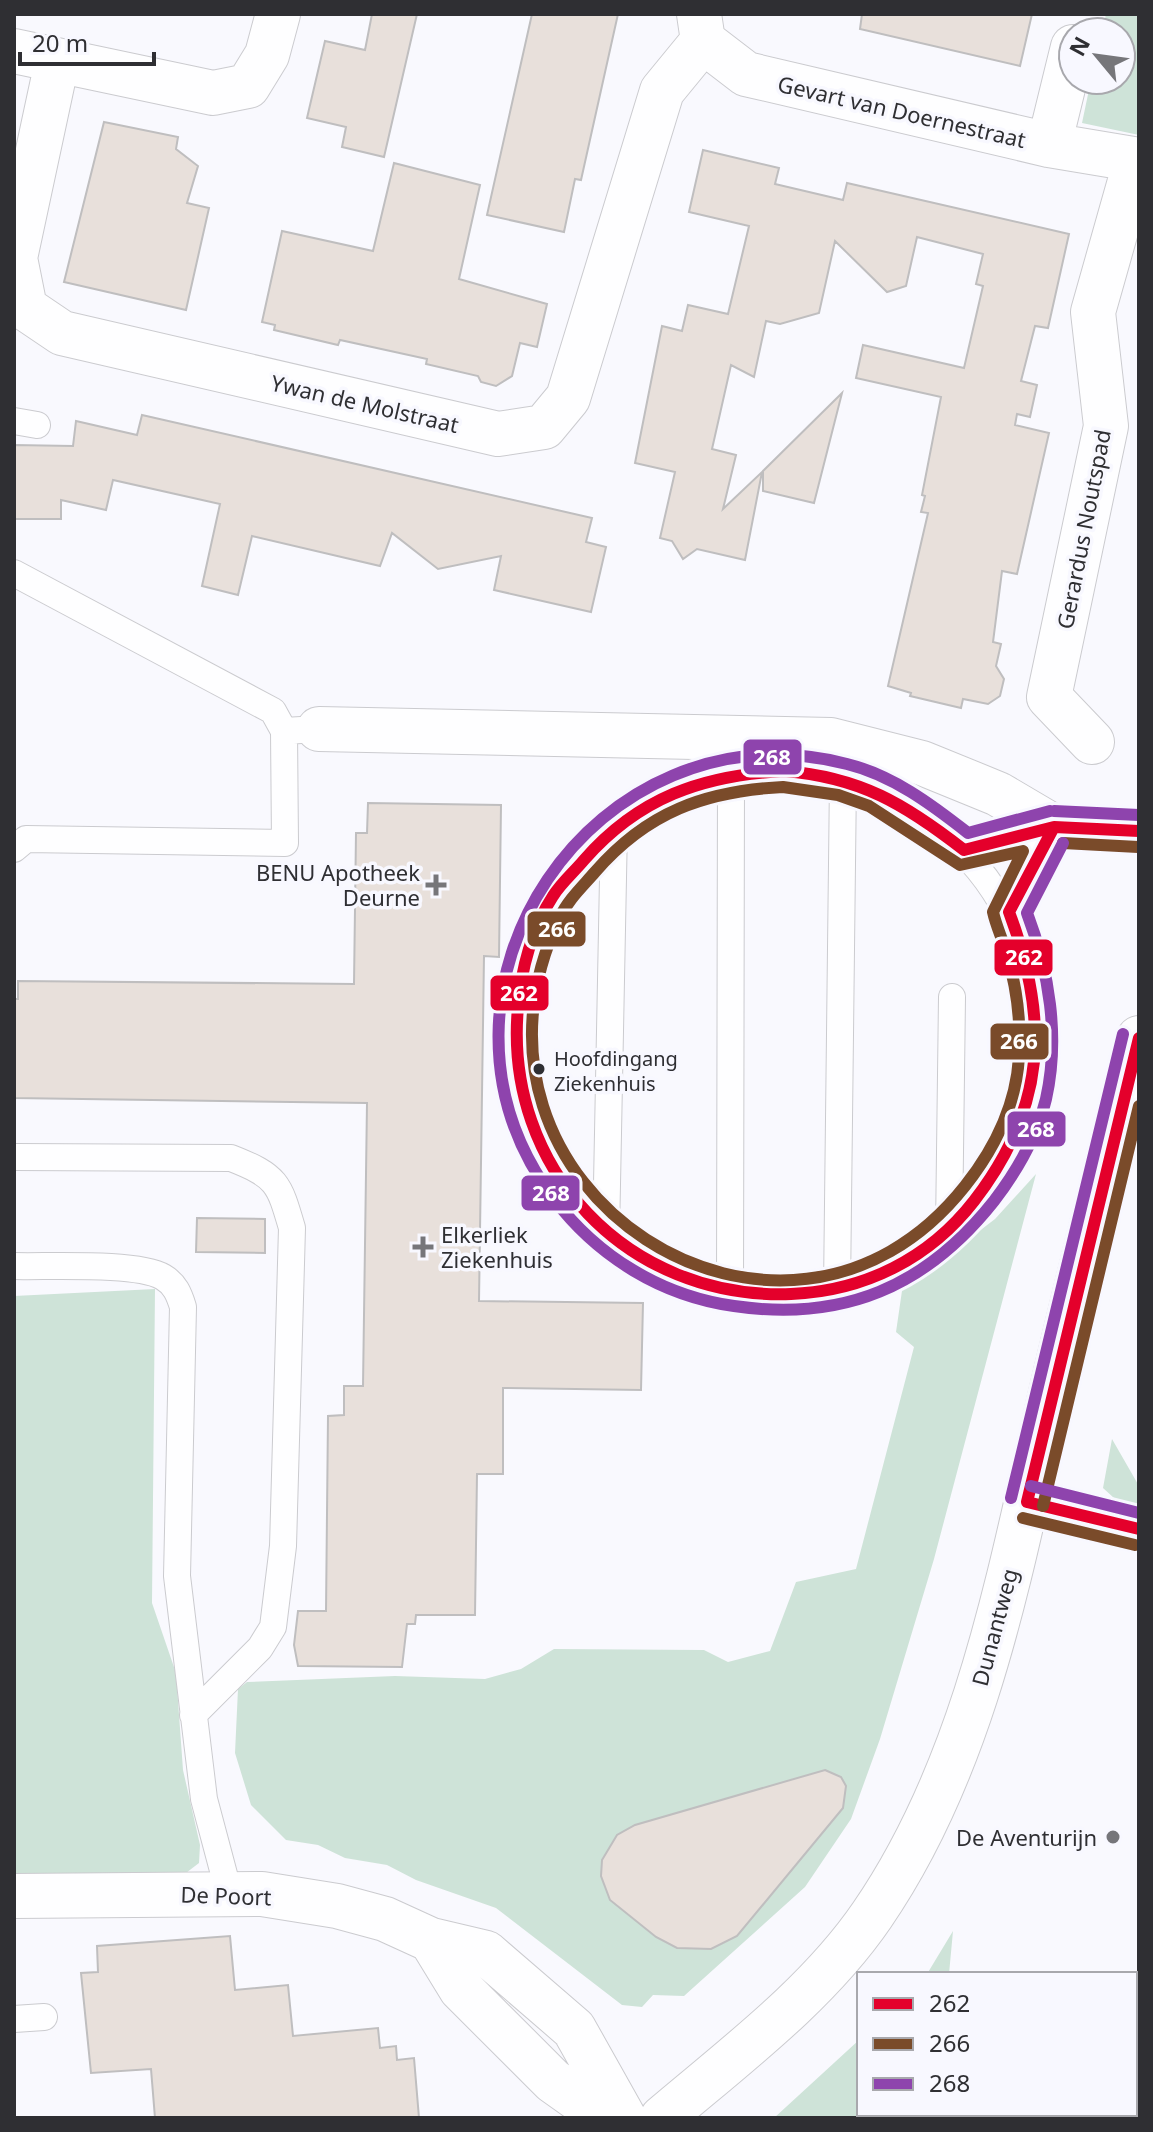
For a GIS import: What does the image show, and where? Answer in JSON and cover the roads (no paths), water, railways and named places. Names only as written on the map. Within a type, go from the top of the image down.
[{"type":"street","points":[[14,51],[213,93],[248,86],[267,55],[278,14]]},
{"type":"street","name":"Ywan de Molstraat","points":[[57,62],[15,258],[25,308],[62,333],[498,434],[544,427],[568,398],[662,91],[701,28]]},
{"type":"street","name":"Gevart van Doernestraat","points":[[701,28],[746,74],[1049,145],[1138,160]]},
{"type":"street","points":[[1049,145],[1061,96]]},
{"type":"street","name":"Gerardus Noutspad","points":[[1092,742],[1049,697],[1106,426],[1093,312],[1138,160]]},
{"type":"street","points":[[301,730],[831,740],[922,763],[998,794],[1054,827],[1139,831]]},
{"type":"street","name":"Dunantweg","points":[[662,2118],[822,1975],[870,1917],[901,1869],[927,1820],[972,1707],[1027,1502],[1139,1038]]},
{"type":"street","points":[[1027,1502],[1139,1529]]},
{"type":"street","name":"De Poort","points":[[14,1896],[262,1894],[337,1906],[385,1919],[431,1940],[486,1953],[574,2029],[624,2118]]},
{"type":"street","points":[[431,1940],[461,1989],[553,2081],[605,2118]]},
{"type":"lane","points":[[14,573],[273,711],[301,730],[285,843],[26,839],[14,849]]},
{"type":"lane","points":[[787,771],[843,779],[908,806],[964,850],[1009,912],[1026,955],[1036,999],[1033,1085],[1004,1164],[949,1230],[897,1267],[837,1289],[784,1297],[730,1293],[664,1272],[606,1235],[561,1185],[529,1126],[515,1060],[517,988],[551,898],[614,827],[669,793],[731,775],[787,771]]},
{"type":"lane","points":[[730,1293],[731,775]]},
{"type":"lane","points":[[837,1289],[843,779]]},
{"type":"lane","points":[[606,1235],[614,827]]},
{"type":"lane","points":[[964,850],[1054,827]]},
{"type":"lane","points":[[1009,912],[1054,827]]},
{"type":"lane","points":[[949,1230],[952,997]]},
{"type":"lane","points":[[14,1157],[231,1158],[255,1167],[279,1185],[292,1228],[283,1546],[273,1627],[260,1648],[193,1715]]},
{"type":"lane","points":[[14,1266],[133,1269],[162,1276],[176,1288],[183,1307],[177,1576],[204,1799],[229,1893]]},
{"type":"lane","points":[[14,2019],[44,2017]]},
{"type":"place","name":"BENU Apotheek Deurne","points":[[436,885]]},
{"type":"place","name":"Hoofdingang Ziekenhuis","points":[[539,1069]]},
{"type":"place","name":"Elkerliek Ziekenhuis","points":[[423,1247]]},
{"type":"place","name":"De Aventurijn","points":[[1113,1837]]}]
